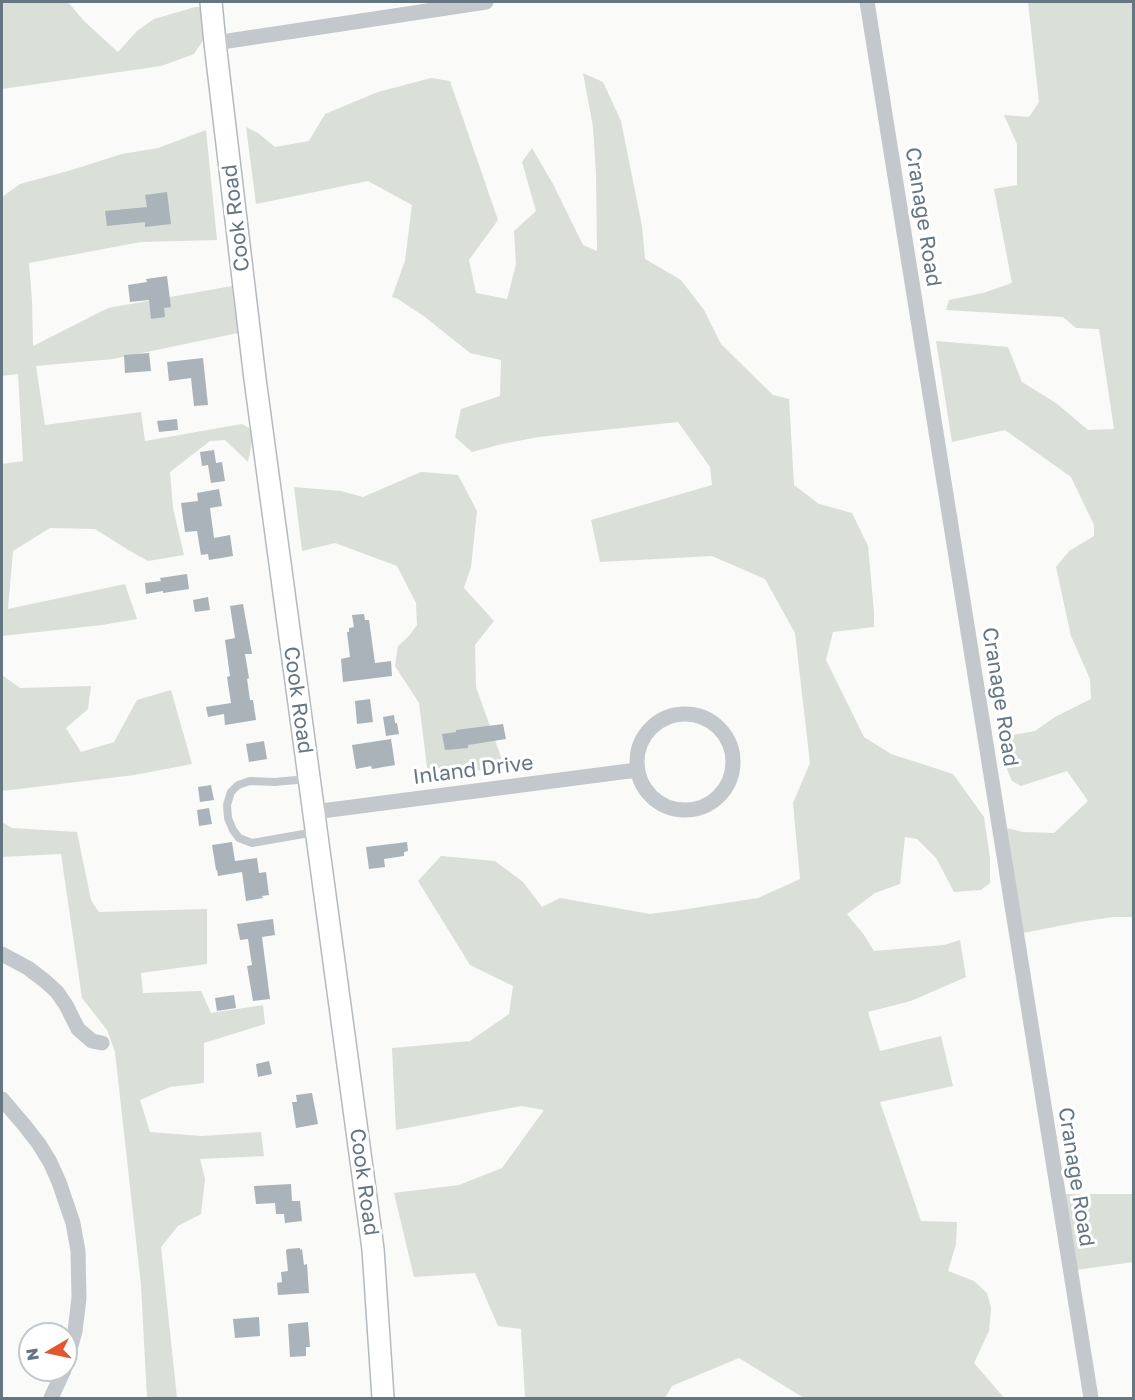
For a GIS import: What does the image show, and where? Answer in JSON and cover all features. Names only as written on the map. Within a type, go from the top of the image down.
[{"type":"street","name":"Cook Road","points":[[211,2],[255,379],[373,1249],[383,1398]]},
{"type":"street","points":[[214,43],[486,2]]},
{"type":"street","name":"Cranage Road","points":[[867,2],[1091,1398]]},
{"type":"street","points":[[687,713],[704,717],[718,726],[731,747],[734,764],[732,775],[718,798],[704,807],[680,811],[653,800],[642,786],[637,770],[637,754],[642,738],[648,730],[661,720],[687,713]]},
{"type":"street","name":"Inland Drive","points":[[315,822],[637,770]]},
{"type":"street","points":[[2,954],[28,968],[45,981],[66,1005],[78,1029],[92,1041],[102,1043]]},
{"type":"street","points":[[2,1099],[39,1144],[50,1162],[73,1223],[78,1251],[80,1298],[76,1322]]},
{"type":"street","points":[[51,1398],[58,1382]]},
{"type":"lane","points":[[309,779],[275,782],[250,781],[238,785],[231,792],[227,805],[228,818],[239,838],[252,843],[315,822]]},
{"type":"shaded area","points":[[2,2],[68,2],[84,21],[118,52],[137,31],[154,19],[195,7],[203,7],[206,36],[194,54],[161,66],[2,89]]},
{"type":"shaded area","points":[[1028,2],[1133,2],[1133,917],[1079,922],[1023,933],[1007,828],[1023,832],[1054,833],[1088,801],[1067,771],[1021,786],[1012,781],[1006,767],[1002,737],[1035,731],[1055,717],[1091,699],[1090,679],[1071,636],[1056,567],[1069,551],[1094,536],[1094,525],[1071,477],[1005,430],[952,442],[936,341],[1008,347],[1022,382],[1056,403],[1088,430],[1114,429],[1099,329],[1076,328],[1063,317],[946,310],[949,300],[983,293],[1012,283],[994,189],[1017,185],[1017,144],[1004,115],[1029,117],[1039,102]]},
{"type":"shaded area","points":[[583,73],[603,82],[621,121],[642,226],[645,259],[681,280],[704,310],[721,344],[773,395],[789,399],[794,485],[819,504],[852,513],[868,546],[874,627],[833,632],[826,660],[864,737],[891,754],[953,774],[984,817],[990,858],[990,883],[981,890],[954,892],[936,858],[917,839],[905,837],[900,884],[875,893],[847,914],[874,951],[944,945],[960,940],[966,977],[911,1001],[868,1012],[880,1051],[941,1036],[953,1086],[880,1102],[921,1221],[957,1222],[956,1244],[948,1271],[974,1281],[987,1293],[991,1308],[989,1331],[974,1363],[1004,1398],[804,1398],[739,1358],[672,1386],[665,1398],[525,1398],[521,1329],[498,1326],[475,1273],[414,1277],[394,1193],[459,1185],[502,1168],[544,1110],[521,1106],[396,1130],[392,1048],[470,1041],[509,1014],[513,986],[470,965],[418,881],[441,856],[495,861],[523,882],[542,907],[560,898],[650,914],[758,898],[800,879],[793,803],[810,763],[795,633],[765,579],[712,556],[600,562],[591,520],[712,485],[710,467],[678,422],[538,437],[472,452],[455,437],[461,409],[500,396],[501,360],[470,353],[425,317],[392,297],[405,261],[412,205],[368,181],[256,204],[246,127],[258,133],[275,147],[309,141],[325,114],[378,92],[431,78],[450,81],[498,220],[469,260],[476,293],[507,299],[516,264],[514,231],[536,211],[522,162],[532,148],[553,184],[583,245],[597,251],[593,127]]},
{"type":"shaded area","points":[[206,130],[217,240],[141,242],[29,263],[33,346],[108,308],[232,286],[238,333],[113,359],[36,366],[45,425],[141,412],[145,441],[242,424],[254,431],[248,462],[225,440],[210,441],[170,472],[173,508],[184,555],[148,561],[95,529],[50,528],[13,551],[8,609],[125,584],[137,619],[2,636],[2,464],[23,461],[18,374],[2,376],[2,197],[20,184],[122,154],[158,148]]},
{"type":"shaded area","points":[[421,472],[458,475],[477,511],[471,567],[464,588],[494,621],[475,645],[476,687],[505,768],[428,775],[419,703],[395,666],[398,646],[417,625],[416,603],[397,566],[335,543],[302,551],[294,487],[341,491],[363,497]]},
{"type":"shaded area","points":[[2,675],[20,688],[91,686],[88,709],[66,728],[81,752],[114,742],[137,700],[171,690],[192,764],[134,775],[2,791]]},
{"type":"shaded area","points":[[2,822],[12,828],[77,832],[91,900],[99,912],[207,909],[207,964],[141,973],[143,993],[201,991],[211,1013],[263,1005],[265,1024],[204,1043],[204,1083],[170,1087],[140,1100],[150,1132],[202,1136],[261,1132],[264,1156],[200,1159],[205,1179],[201,1214],[178,1226],[161,1247],[177,1398],[147,1398],[141,1285],[115,1052],[107,1030],[82,998],[61,854],[2,857]]},
{"type":"shaded area","points":[[1064,1194],[1133,1194],[1133,1262],[1076,1270]]},
{"type":"building","points":[[167,192],[171,224],[145,227],[145,222],[107,226],[105,211],[147,207],[145,195]]},
{"type":"building","points":[[167,276],[171,307],[164,308],[165,317],[151,319],[149,300],[130,302],[128,285]]},
{"type":"building","points":[[149,353],[151,371],[125,373],[124,355]]},
{"type":"building","points":[[203,358],[208,405],[194,406],[191,378],[169,381],[167,362]]},
{"type":"building","points":[[177,419],[178,430],[159,432],[157,421]]},
{"type":"building","points":[[214,450],[216,463],[222,462],[225,481],[211,483],[208,465],[202,466],[200,452]]},
{"type":"building","points":[[219,489],[222,506],[210,508],[214,538],[230,535],[233,556],[209,560],[208,554],[201,555],[197,531],[185,532],[181,503],[198,501],[197,493]]},
{"type":"building","points":[[187,574],[189,589],[146,594],[145,583]]},
{"type":"building","points":[[208,597],[210,610],[195,612],[193,600]]},
{"type":"building","points":[[243,604],[252,654],[245,654],[249,678],[247,679],[256,720],[225,725],[224,714],[208,717],[206,707],[231,703],[225,640],[235,638],[230,606]]},
{"type":"building","points":[[364,614],[365,620],[369,620],[375,663],[391,661],[392,676],[343,682],[341,659],[350,657],[347,632],[349,628],[354,627],[352,615]]},
{"type":"building","points":[[370,699],[373,722],[357,724],[355,701]]},
{"type":"building","points":[[394,715],[399,734],[386,736],[383,717]]},
{"type":"building","points":[[503,724],[506,739],[468,745],[468,748],[445,750],[442,734]]},
{"type":"building","points":[[391,739],[395,765],[356,769],[352,745]]},
{"type":"building","points":[[264,741],[267,759],[249,762],[246,744]]},
{"type":"building","points":[[211,785],[214,800],[200,802],[198,787]]},
{"type":"building","points":[[209,808],[212,824],[199,826],[197,810]]},
{"type":"building","points":[[232,842],[235,861],[257,858],[259,873],[266,872],[269,895],[246,901],[242,872],[218,876],[212,845]]},
{"type":"building","points":[[407,842],[408,851],[404,852],[404,856],[384,859],[385,867],[369,869],[366,847]]},
{"type":"building","points":[[273,919],[275,935],[262,937],[270,999],[253,1001],[247,966],[252,965],[248,939],[240,940],[237,924]]},
{"type":"building","points":[[234,995],[236,1008],[217,1011],[215,998]]},
{"type":"building","points":[[269,1061],[272,1074],[258,1077],[256,1064]]},
{"type":"building","points":[[312,1093],[318,1124],[296,1128],[292,1102],[297,1102],[296,1095]]},
{"type":"building","points":[[291,1184],[292,1201],[300,1201],[302,1221],[285,1223],[284,1214],[276,1214],[275,1203],[256,1204],[254,1186]]},
{"type":"building","points":[[300,1248],[304,1265],[307,1264],[309,1293],[278,1295],[277,1283],[282,1282],[281,1272],[288,1271],[286,1251]]},
{"type":"building","points":[[259,1317],[260,1336],[235,1338],[233,1319]]},
{"type":"building","points":[[308,1322],[310,1347],[306,1347],[306,1356],[290,1357],[288,1324]]}]
